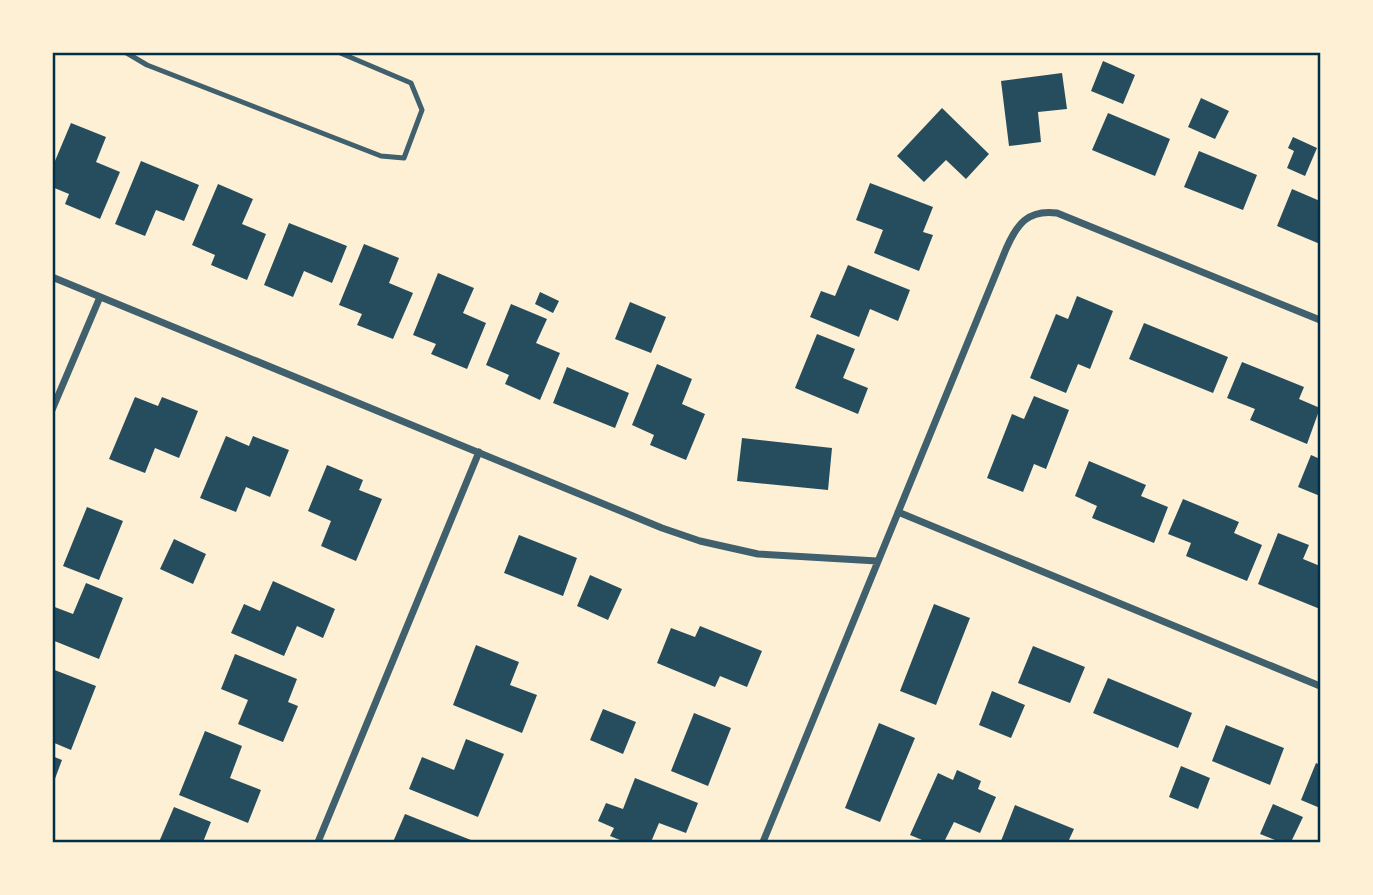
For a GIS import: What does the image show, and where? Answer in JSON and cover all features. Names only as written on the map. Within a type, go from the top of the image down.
[{"type":"street","points":[[763,842],[1006,249],[1019,225],[1035,213],[1057,213],[1321,320]]},
{"type":"street","points":[[52,277],[700,541],[758,554],[877,561]]},
{"type":"street","points":[[52,411],[100,296]]},
{"type":"street","points":[[318,842],[479,452]]},
{"type":"street","points":[[898,512],[1321,686]]},
{"type":"lane","points":[[125,52],[147,65],[381,156],[404,158],[422,110],[411,82],[338,52]]},
{"type":"building","points":[[1103,61],[1135,75],[1123,104],[1091,91]]},
{"type":"building","points":[[1062,73],[1067,109],[1038,112],[1041,142],[1009,146],[1001,81]]},
{"type":"building","points":[[1201,98],[1229,111],[1215,139],[1188,127]]},
{"type":"building","points":[[942,108],[989,154],[966,179],[946,160],[924,182],[897,156]]},
{"type":"building","points":[[1108,113],[1170,139],[1155,176],[1092,150]]},
{"type":"building","points":[[71,123],[106,137],[96,162],[120,172],[100,219],[65,204],[69,194],[52,187],[52,168]]},
{"type":"building","points":[[1293,137],[1317,148],[1305,176],[1287,168],[1294,151],[1288,148]]},
{"type":"building","points":[[1199,151],[1257,175],[1243,210],[1184,187]]},
{"type":"building","points":[[141,161],[199,185],[184,221],[156,210],[145,236],[115,224]]},
{"type":"building","points":[[870,183],[933,207],[923,232],[933,235],[919,271],[874,253],[883,230],[856,220]]},
{"type":"building","points":[[218,184],[253,199],[242,224],[266,234],[247,280],[211,265],[215,255],[192,245]]},
{"type":"building","points":[[1292,189],[1320,201],[1320,244],[1277,226]]},
{"type":"building","points":[[289,223],[347,246],[332,283],[304,271],[293,297],[264,285]]},
{"type":"building","points":[[364,244],[399,258],[389,283],[413,293],[393,339],[357,325],[362,314],[339,305]]},
{"type":"building","points":[[848,265],[910,290],[898,321],[870,309],[859,337],[810,317],[821,291],[835,296]]},
{"type":"building","points":[[438,273],[474,288],[463,313],[486,323],[467,369],[431,354],[436,344],[413,335]]},
{"type":"building","points":[[540,292],[559,301],[553,313],[535,304]]},
{"type":"building","points":[[1077,296],[1113,311],[1090,369],[1078,364],[1066,393],[1030,378],[1056,314],[1068,319]]},
{"type":"building","points":[[630,302],[666,317],[651,353],[615,339]]},
{"type":"building","points":[[511,304],[547,319],[536,343],[560,353],[540,400],[505,384],[509,375],[486,365]]},
{"type":"building","points":[[1144,323],[1228,357],[1213,393],[1129,359]]},
{"type":"building","points":[[817,334],[855,349],[843,378],[868,388],[858,414],[795,388]]},
{"type":"building","points":[[1242,362],[1304,387],[1299,399],[1320,408],[1307,444],[1250,420],[1255,409],[1227,398]]},
{"type":"building","points":[[657,364],[692,379],[682,404],[705,414],[686,460],[650,445],[654,435],[632,425]]},
{"type":"building","points":[[567,367],[629,393],[615,428],[553,403]]},
{"type":"building","points":[[1034,396],[1069,410],[1046,469],[1034,464],[1023,492],[987,478],[1012,414],[1024,419]]},
{"type":"building","points":[[135,397],[158,406],[162,397],[198,411],[179,458],[155,448],[145,473],[109,459]]},
{"type":"building","points":[[226,436],[249,446],[253,436],[289,450],[270,497],[246,487],[236,512],[200,498]]},
{"type":"building","points":[[742,438],[832,448],[828,490],[737,481]]},
{"type":"building","points":[[1311,455],[1320,459],[1320,496],[1298,487]]},
{"type":"building","points":[[1089,461],[1146,485],[1141,496],[1168,507],[1154,543],[1092,518],[1097,506],[1075,496]]},
{"type":"building","points":[[327,465],[363,480],[359,490],[382,499],[356,561],[321,546],[331,521],[308,511]]},
{"type":"building","points":[[1183,499],[1239,522],[1234,533],[1262,545],[1247,581],[1186,556],[1191,543],[1168,534]]},
{"type":"building","points":[[87,507],[123,521],[99,580],[63,566]]},
{"type":"building","points":[[1278,533],[1309,545],[1303,559],[1320,566],[1320,609],[1258,584]]},
{"type":"building","points":[[519,535],[577,558],[563,596],[504,573]]},
{"type":"building","points":[[174,539],[206,554],[193,584],[160,569]]},
{"type":"building","points":[[590,575],[622,589],[608,620],[577,606]]},
{"type":"building","points":[[273,581],[335,609],[323,638],[297,626],[284,656],[231,633],[244,604],[260,611]]},
{"type":"building","points":[[86,583],[123,598],[99,659],[52,640],[52,606],[73,614]]},
{"type":"building","points":[[934,604],[970,618],[936,705],[900,691]]},
{"type":"building","points":[[700,626],[762,651],[747,687],[720,676],[715,687],[657,663],[671,628],[695,637]]},
{"type":"building","points":[[476,645],[519,662],[510,685],[537,695],[522,733],[453,705]]},
{"type":"building","points":[[1033,646],[1085,667],[1070,703],[1018,683]]},
{"type":"building","points":[[235,654],[297,679],[288,702],[298,706],[283,742],[238,724],[248,700],[221,689]]},
{"type":"building","points":[[52,669],[96,686],[71,750],[52,742]]},
{"type":"building","points":[[1108,678],[1192,713],[1178,748],[1093,713]]},
{"type":"building","points":[[992,691],[1025,705],[1011,738],[979,725]]},
{"type":"building","points":[[603,709],[636,722],[623,754],[590,740]]},
{"type":"building","points":[[694,713],[731,728],[708,786],[671,771]]},
{"type":"building","points":[[879,723],[915,738],[880,822],[845,808]]},
{"type":"building","points":[[1226,725],[1284,748],[1270,785],[1212,761]]},
{"type":"building","points":[[205,731],[242,746],[230,778],[261,790],[248,823],[179,795]]},
{"type":"building","points":[[466,739],[504,754],[478,817],[409,789],[422,757],[454,770]]},
{"type":"building","points":[[52,756],[62,760],[53,784],[52,784]]},
{"type":"building","points":[[1316,763],[1320,765],[1320,808],[1301,800]]},
{"type":"building","points":[[1181,766],[1210,778],[1198,809],[1169,797]]},
{"type":"building","points":[[957,770],[981,781],[978,789],[996,797],[980,833],[954,822],[944,842],[927,842],[910,835],[938,773],[953,780]]},
{"type":"building","points":[[635,778],[698,803],[686,833],[659,823],[651,842],[625,842],[610,836],[614,828],[598,821],[606,803],[623,809]]},
{"type":"building","points":[[1273,804],[1303,817],[1291,842],[1280,842],[1260,834]]},
{"type":"building","points":[[1015,805],[1074,829],[1068,842],[1001,841]]},
{"type":"building","points":[[174,807],[211,822],[203,842],[159,842]]},
{"type":"building","points":[[405,814],[476,842],[393,842]]}]
